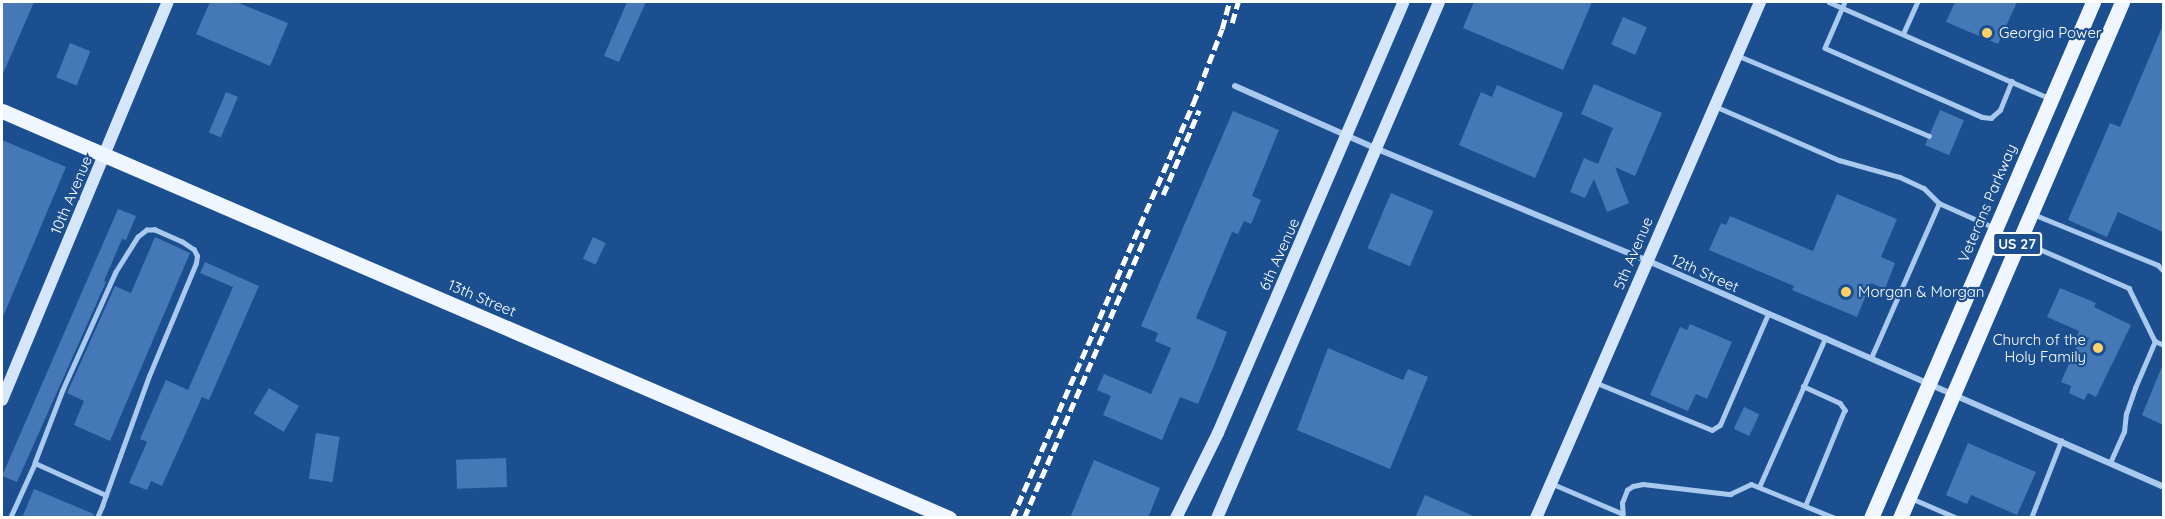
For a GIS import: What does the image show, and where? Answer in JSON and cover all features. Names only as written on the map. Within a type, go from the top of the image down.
[{"type":"main road","name":"Veterans Parkway","points":[[1871,518],[2093,2]]},
{"type":"main road","name":"US 27","points":[[1900,518],[2122,2]]},
{"type":"main road","name":"13th Street","points":[[2,111],[948,518]]},
{"type":"street","name":"10th Avenue","points":[[2,400],[168,2]]},
{"type":"street","name":"6th Avenue","points":[[1176,518],[1218,433],[1404,2]]},
{"type":"street","points":[[1217,518],[1439,2]]},
{"type":"street","name":"5th Avenue","points":[[1536,518],[1646,260],[1760,2]]},
{"type":"street","name":"12th Street","points":[[1235,86],[1347,136],[1646,260],[2163,487]]},
{"type":"lane","points":[[1829,2],[2051,99]]},
{"type":"lane","points":[[1845,2],[1825,48],[1971,112],[1991,118],[2000,110],[2012,81]]},
{"type":"lane","points":[[1903,34],[1917,2]]},
{"type":"lane","points":[[1736,55],[1929,136]]},
{"type":"lane","points":[[1714,106],[1839,160],[1900,177],[1924,188],[1939,203],[1996,228]]},
{"type":"lane","points":[[1871,358],[1939,203]]},
{"type":"lane","points":[[2031,213],[2158,265],[2163,271]]},
{"type":"lane","points":[[10,518],[95,316],[116,273],[138,237],[147,230],[155,230],[194,250],[197,256],[196,263],[149,376],[97,518]]},
{"type":"lane","points":[[2019,240],[2129,288],[2155,341],[2163,345]]},
{"type":"lane","points":[[1594,382],[1712,430],[1720,425],[1768,314]]},
{"type":"lane","points":[[1760,485],[1825,338]]},
{"type":"lane","points":[[2110,463],[2124,432],[2126,414],[2132,396],[2155,341]]},
{"type":"lane","points":[[1803,386],[1840,402],[1845,410],[1806,505]]},
{"type":"lane","points":[[2031,518],[2061,441]]},
{"type":"lane","points":[[35,463],[106,495]]},
{"type":"lane","points":[[1551,483],[1622,515],[1624,497],[1633,486],[1643,484],[1730,494],[1751,484],[1760,485],[1835,518]]},
{"type":"lane","points":[[1909,497],[1957,517]]},
{"type":"lane","points":[[1817,518],[1820,511]]},
{"type":"building","points":[[2,2],[34,2],[2,76]]},
{"type":"building","points":[[210,2],[236,2],[288,23],[270,66],[196,34]]},
{"type":"building","points":[[627,2],[646,2],[619,62],[604,56]]},
{"type":"building","points":[[1474,2],[1592,2],[1563,70],[1463,28]]},
{"type":"building","name":"Georgia Power","points":[[1955,2],[2017,2],[1998,44],[1946,22]]},
{"type":"building","points":[[1623,17],[1647,27],[1635,55],[1611,45]]},
{"type":"building","points":[[2163,25],[2163,232],[2118,212],[2107,237],[2068,220],[2110,123],[2120,127]]},
{"type":"building","points":[[70,43],[90,51],[77,86],[56,77]]},
{"type":"building","points":[[1594,84],[1662,113],[1635,176],[1615,167],[1629,203],[1607,212],[1594,179],[1585,198],[1570,192],[1584,158],[1598,164],[1613,128],[1581,114]]},
{"type":"building","points":[[1497,85],[1563,113],[1535,178],[1459,145],[1481,92],[1492,97]]},
{"type":"building","points":[[226,92],[238,97],[221,138],[209,133]]},
{"type":"building","points":[[1940,110],[1964,120],[1949,155],[1925,145]]},
{"type":"building","points":[[1233,111],[1279,130],[1252,196],[1261,200],[1251,224],[1244,221],[1238,234],[1232,232],[1196,318],[1227,332],[1198,404],[1180,397],[1162,440],[1103,415],[1111,396],[1097,390],[1104,374],[1151,394],[1171,348],[1155,341],[1158,333],[1141,326]]},
{"type":"building","points":[[2,140],[66,167],[2,319]]},
{"type":"building","points":[[1391,193],[1433,211],[1410,266],[1368,248]]},
{"type":"building","points":[[1837,194],[1897,219],[1881,257],[1895,263],[1885,289],[1871,283],[1857,317],[1792,290],[1794,286],[1709,250],[1721,223],[1726,225],[1730,216],[1813,251]]},
{"type":"building","points":[[118,209],[136,216],[126,240],[122,239],[104,281],[106,282],[17,482],[2,476]]},
{"type":"building","points":[[155,237],[190,253],[110,441],[74,425],[84,401],[67,393],[115,286],[131,293]]},
{"type":"building","points":[[593,237],[606,243],[596,265],[583,259]]},
{"type":"building","points":[[205,262],[259,286],[209,400],[202,397],[162,486],[151,481],[147,490],[129,483],[147,442],[140,439],[166,380],[188,390],[233,287],[200,273]]},
{"type":"building","name":"Church of the Holy Family","points":[[2060,288],[2096,303],[2094,307],[2131,325],[2096,397],[2088,393],[2084,400],[2069,393],[2071,386],[2061,382],[2079,341],[2076,339],[2079,331],[2047,317]]},
{"type":"building","points":[[1690,324],[1732,342],[1707,399],[1696,394],[1688,411],[1650,395],[1680,327],[1687,330]]},
{"type":"building","points":[[1328,348],[1403,380],[1408,369],[1428,377],[1390,469],[1297,430]]},
{"type":"building","points":[[2163,364],[2163,425],[2142,415]]},
{"type":"building","points":[[269,388],[299,406],[284,432],[254,414]]},
{"type":"building","points":[[1744,407],[1759,414],[1749,436],[1734,429]]},
{"type":"building","points":[[316,433],[340,437],[333,482],[309,478]]},
{"type":"building","points":[[1968,443],[2036,472],[2017,515],[1971,495],[1967,504],[1946,495]]},
{"type":"building","points":[[506,458],[507,487],[457,489],[456,460]]},
{"type":"building","points":[[1094,460],[1160,488],[1148,518],[1070,518]]},
{"type":"building","points":[[34,489],[94,514],[93,518],[22,518]]},
{"type":"building","points":[[1425,495],[1478,518],[1415,518]]},
{"type":"railway","points":[[1012,518],[1193,104],[1222,29],[1229,2]]},
{"type":"railway","points":[[1232,23],[1238,2]]},
{"type":"railway","points":[[1163,195],[1199,110]]},
{"type":"railway","points":[[1024,518],[1149,228]]},
{"type":"place","name":"Georgia Power","points":[[1987,33]]},
{"type":"place","name":"Morgan & Morgan","points":[[1846,292]]},
{"type":"place","name":"Church of the Holy Family","points":[[2098,348]]}]
